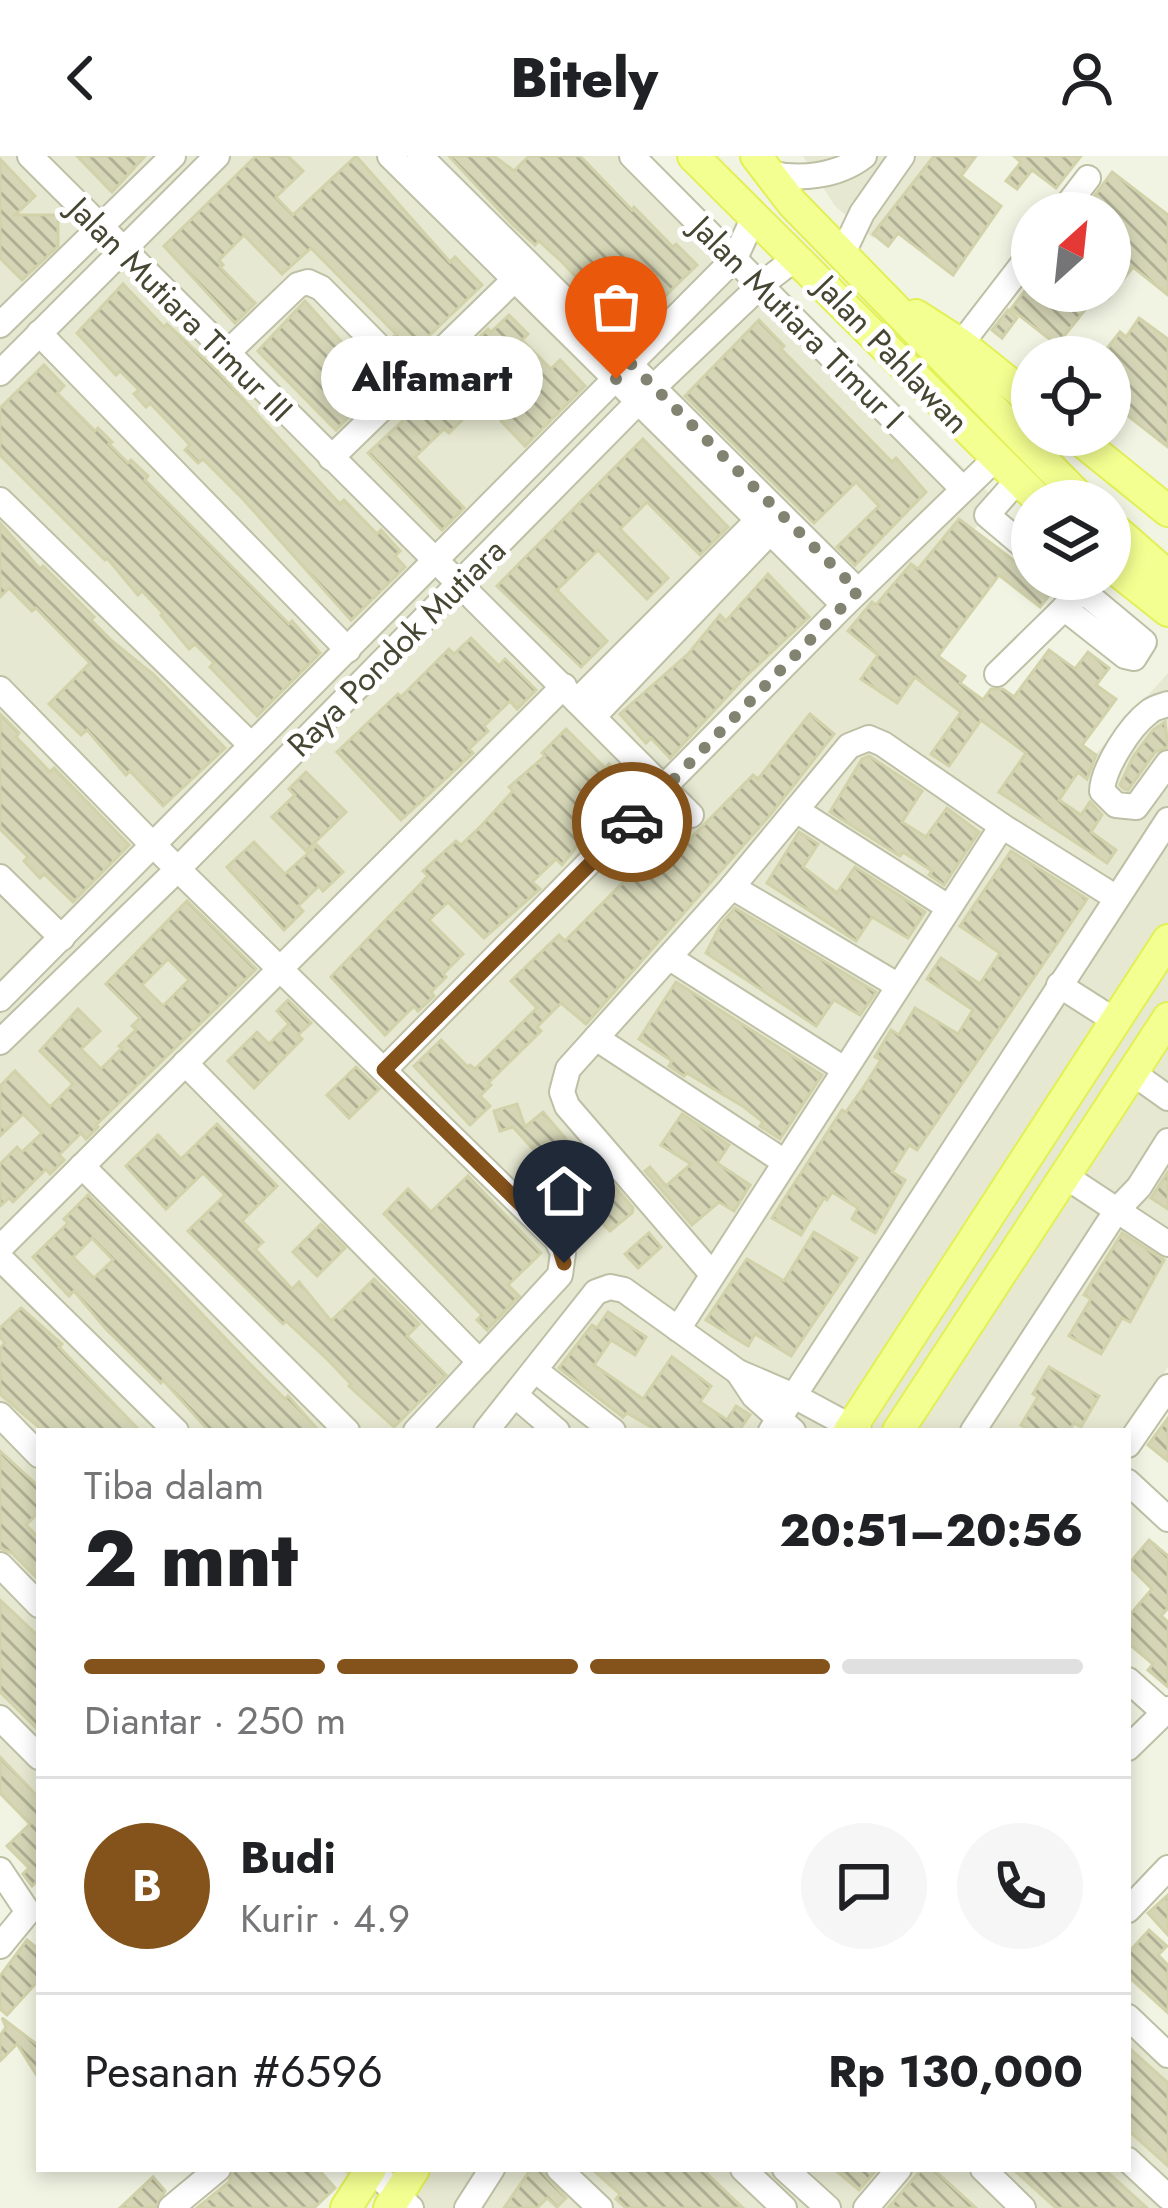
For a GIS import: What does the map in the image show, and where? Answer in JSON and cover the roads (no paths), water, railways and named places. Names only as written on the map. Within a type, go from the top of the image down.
[{"type":"main road","name":"Jalan Pahlawan","points":[[694,156],[1017,480]]},
{"type":"main road","name":"Jalan Pahlawan","points":[[761,165],[842,255],[1062,480]]},
{"type":"main road","points":[[867,280],[1011,384]]},
{"type":"main road","points":[[1100,456],[1168,512]]},
{"type":"main road","points":[[1131,543],[1168,576]]},
{"type":"main road","points":[[1131,582],[1168,611]]},
{"type":"main road","points":[[854,1428],[1168,940]]},
{"type":"main road","points":[[900,1428],[1168,1018]]},
{"type":"main road","points":[[1022,1168],[1060,1182]]},
{"type":"main road","points":[[346,2208],[369,2172]]},
{"type":"street","name":"Jalan Mutiara Timur III","points":[[30,156],[691,815]]},
{"type":"street","points":[[4,312],[100,229],[172,156]]},
{"type":"street","points":[[0,373],[218,156]]},
{"type":"street","points":[[390,156],[514,280],[623,371]]},
{"type":"street","points":[[420,156],[623,371],[851,598]]},
{"type":"street","name":"Jalan Mutiara Timur I","points":[[632,156],[963,490]]},
{"type":"street","points":[[842,255],[902,156]]},
{"type":"street","points":[[761,165],[791,178],[836,162],[884,180]]},
{"type":"street","points":[[1077,192],[1088,178]]},
{"type":"street","name":"Raya Pondok Mutiara","points":[[0,999],[735,258],[754,217]]},
{"type":"street","name":"Raya Pondok Mutiara","points":[[0,1042],[178,869],[646,394],[761,284],[797,257]]},
{"type":"street","points":[[961,344],[1011,279]]},
{"type":"street","points":[[332,458],[514,280]]},
{"type":"street","points":[[226,354],[298,285],[308,282],[321,288],[411,379]]},
{"type":"street","points":[[39,333],[347,650]]},
{"type":"street","points":[[646,394],[765,525],[851,598]]},
{"type":"street","points":[[384,1070],[995,459]]},
{"type":"street","points":[[0,500],[251,745]]},
{"type":"street","points":[[1011,501],[987,515],[1011,535]]},
{"type":"street","points":[[0,1248],[280,968],[578,701],[765,525]]},
{"type":"street","points":[[997,674],[1074,600]]},
{"type":"street","points":[[0,689],[164,837],[196,850]]},
{"type":"street","points":[[1168,704],[1150,710],[1132,732],[1102,779],[1102,791],[1116,805],[1136,807],[1168,763]]},
{"type":"street","points":[[712,1274],[567,1106],[562,1091],[568,1069],[732,887],[849,746],[869,738],[883,744],[1000,829],[1113,900]]},
{"type":"street","points":[[796,810],[948,908]]},
{"type":"street","points":[[738,1372],[781,1427],[794,1396],[1113,900],[1166,826]]},
{"type":"street","points":[[678,1329],[1000,829]]},
{"type":"street","points":[[164,837],[178,869],[557,1240],[563,1253],[560,1275],[419,1428]]},
{"type":"street","points":[[0,877],[62,938]]},
{"type":"street","points":[[732,887],[897,985]]},
{"type":"street","points":[[670,958],[844,1069]]},
{"type":"street","points":[[1059,985],[1114,1020]]},
{"type":"street","points":[[596,1038],[783,1161]]},
{"type":"street","points":[[185,1063],[480,1362]]},
{"type":"street","points":[[1132,1073],[1168,1098]]},
{"type":"street","points":[[975,1428],[1117,1210],[1139,1187],[1168,1141]]},
{"type":"street","points":[[82,1166],[344,1428]]},
{"type":"street","points":[[1060,1182],[1117,1210],[1168,1244]]},
{"type":"street","points":[[0,1258],[173,1428]]},
{"type":"street","points":[[489,1428],[596,1292],[610,1287],[624,1290],[738,1372],[794,1396],[850,1428]]},
{"type":"street","points":[[536,1371],[609,1428]]},
{"type":"street","points":[[1131,1441],[1168,1388]]},
{"type":"street","points":[[517,1396],[554,1428]]},
{"type":"street","points":[[0,1415],[36,1452]]},
{"type":"street","points":[[1131,1485],[1168,1519]]},
{"type":"street","points":[[0,1565],[36,1602]]},
{"type":"street","points":[[1131,1682],[1166,1711],[1131,1745]]},
{"type":"street","points":[[0,1718],[36,1753]]},
{"type":"street","points":[[0,1870],[34,1916],[0,1946]]},
{"type":"street","points":[[1131,1907],[1166,1873]]},
{"type":"street","points":[[1131,2020],[1168,2055]]},
{"type":"street","points":[[1131,2163],[1168,2198]]},
{"type":"street","points":[[171,2208],[214,2172]]},
{"type":"street","points":[[375,2172],[403,2195]]},
{"type":"street","points":[[467,2208],[490,2172]]},
{"type":"street","points":[[562,2172],[600,2208]]},
{"type":"street","points":[[746,2172],[784,2208]]},
{"type":"street","points":[[866,2208],[896,2172]]},
{"type":"street","points":[[986,2172],[1023,2208]]},
{"type":"street","points":[[798,2173],[828,2208]]},
{"type":"place","name":"Alfamart","points":[[616,379]]}]
